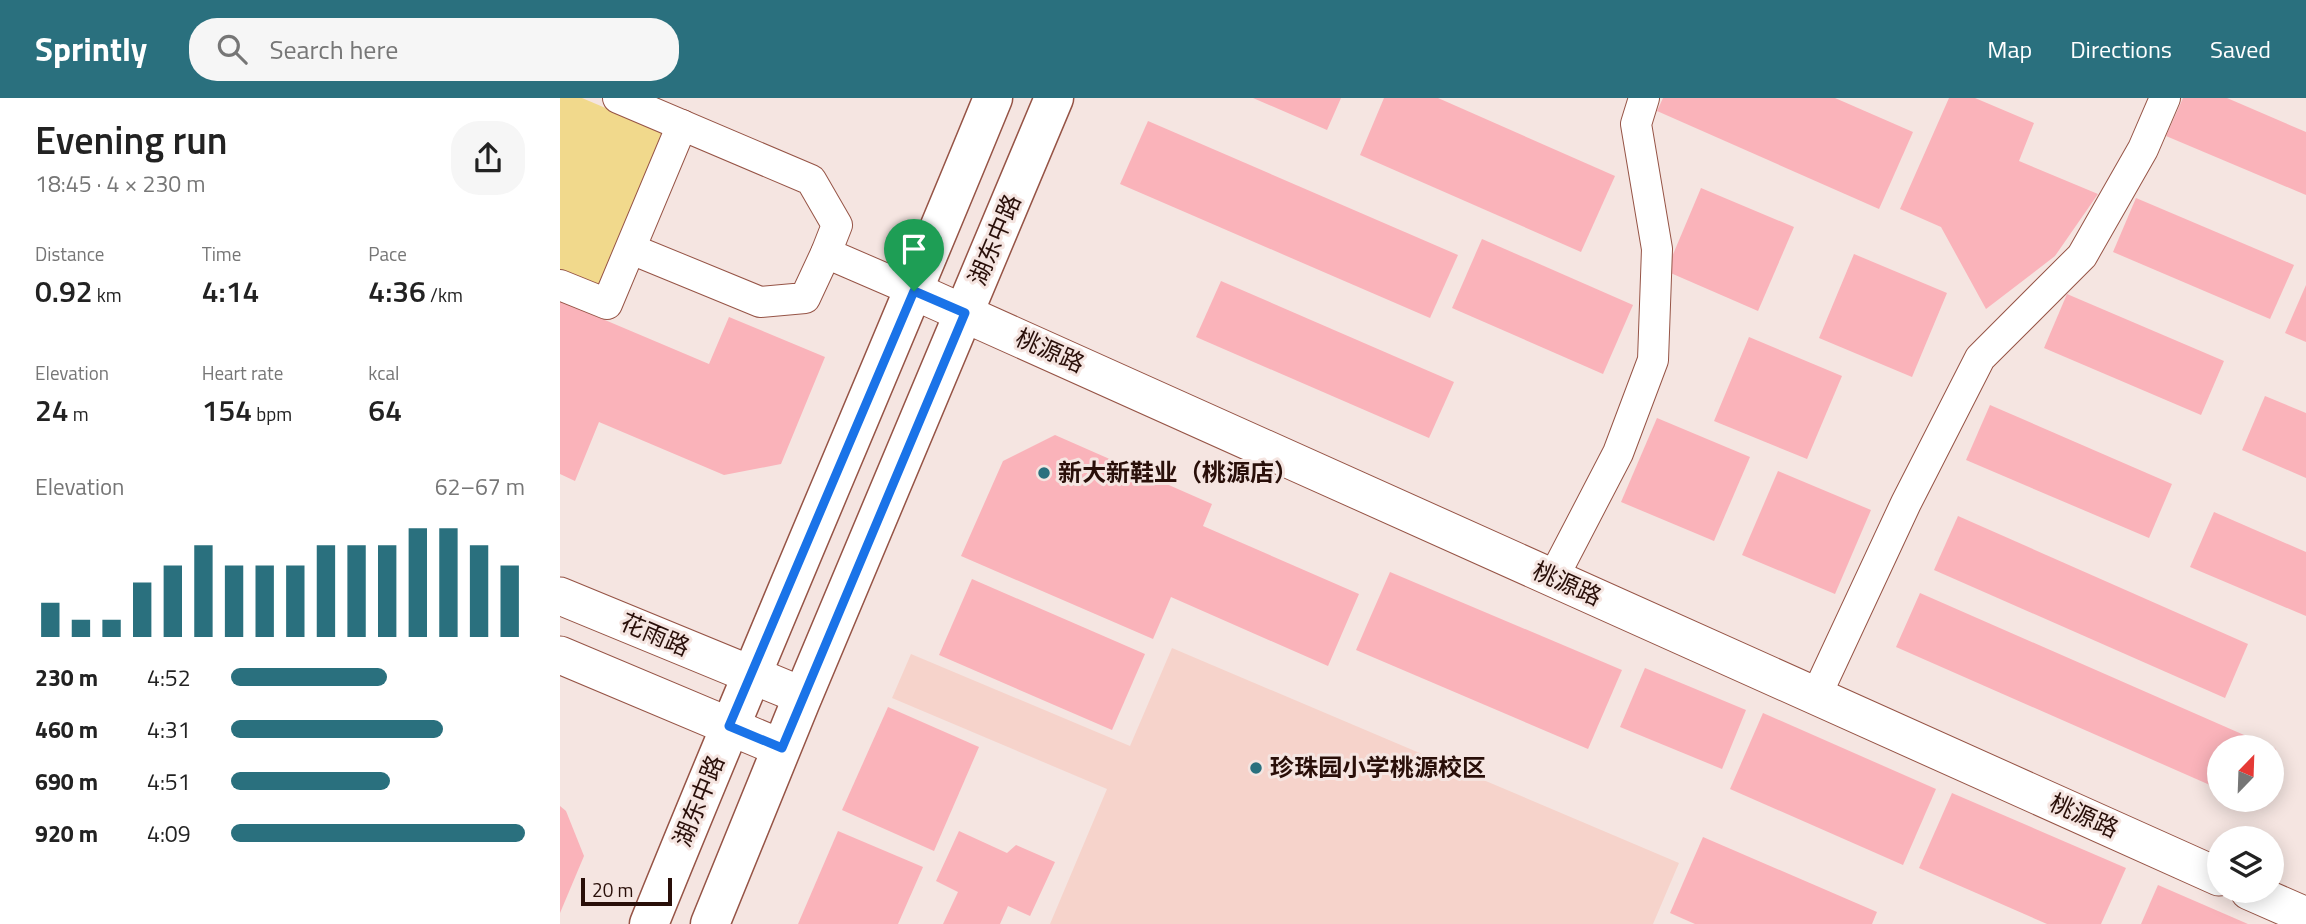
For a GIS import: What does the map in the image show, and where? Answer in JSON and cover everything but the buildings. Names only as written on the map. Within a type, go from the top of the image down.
[{"type":"main road","name":"湖东中路","points":[[649,924],[750,675],[914,291],[993,98]]},
{"type":"main road","name":"湖东中路","points":[[710,924],[1054,98]]},
{"type":"street","points":[[618,98],[811,180],[837,225],[805,298],[760,302],[631,248]]},
{"type":"street","points":[[1553,578],[1618,453],[1653,360],[1657,249],[1636,124],[1644,98]]},
{"type":"street","points":[[1816,696],[1906,503],[1980,358],[2082,256],[2143,149],[2165,98]]},
{"type":"street","points":[[560,285],[607,304],[682,125]]},
{"type":"street","points":[[826,253],[914,291]]},
{"type":"street","name":"桃源路","points":[[914,291],[2207,872]]},
{"type":"street","name":"花雨路","points":[[560,596],[803,696]]},
{"type":"street","points":[[560,655],[782,748]]},
{"type":"street","points":[[2276,903],[2306,916]]},
{"type":"shaded area","points":[[560,98],[582,98],[662,132],[601,286],[560,269]]},
{"type":"shaded area","name":"珍珠园小学桃源校区","points":[[1172,648],[1679,863],[1653,924],[1050,924],[1107,789],[892,698],[911,654],[1130,746]]},
{"type":"place","name":"新大新鞋业（桃源店）","points":[[1044,473]]},
{"type":"place","name":"珍珠园小学桃源校区","points":[[1256,768]]},
{"type":"route","points":[[914,291],[965,313],[782,748],[729,726],[914,291]]}]
